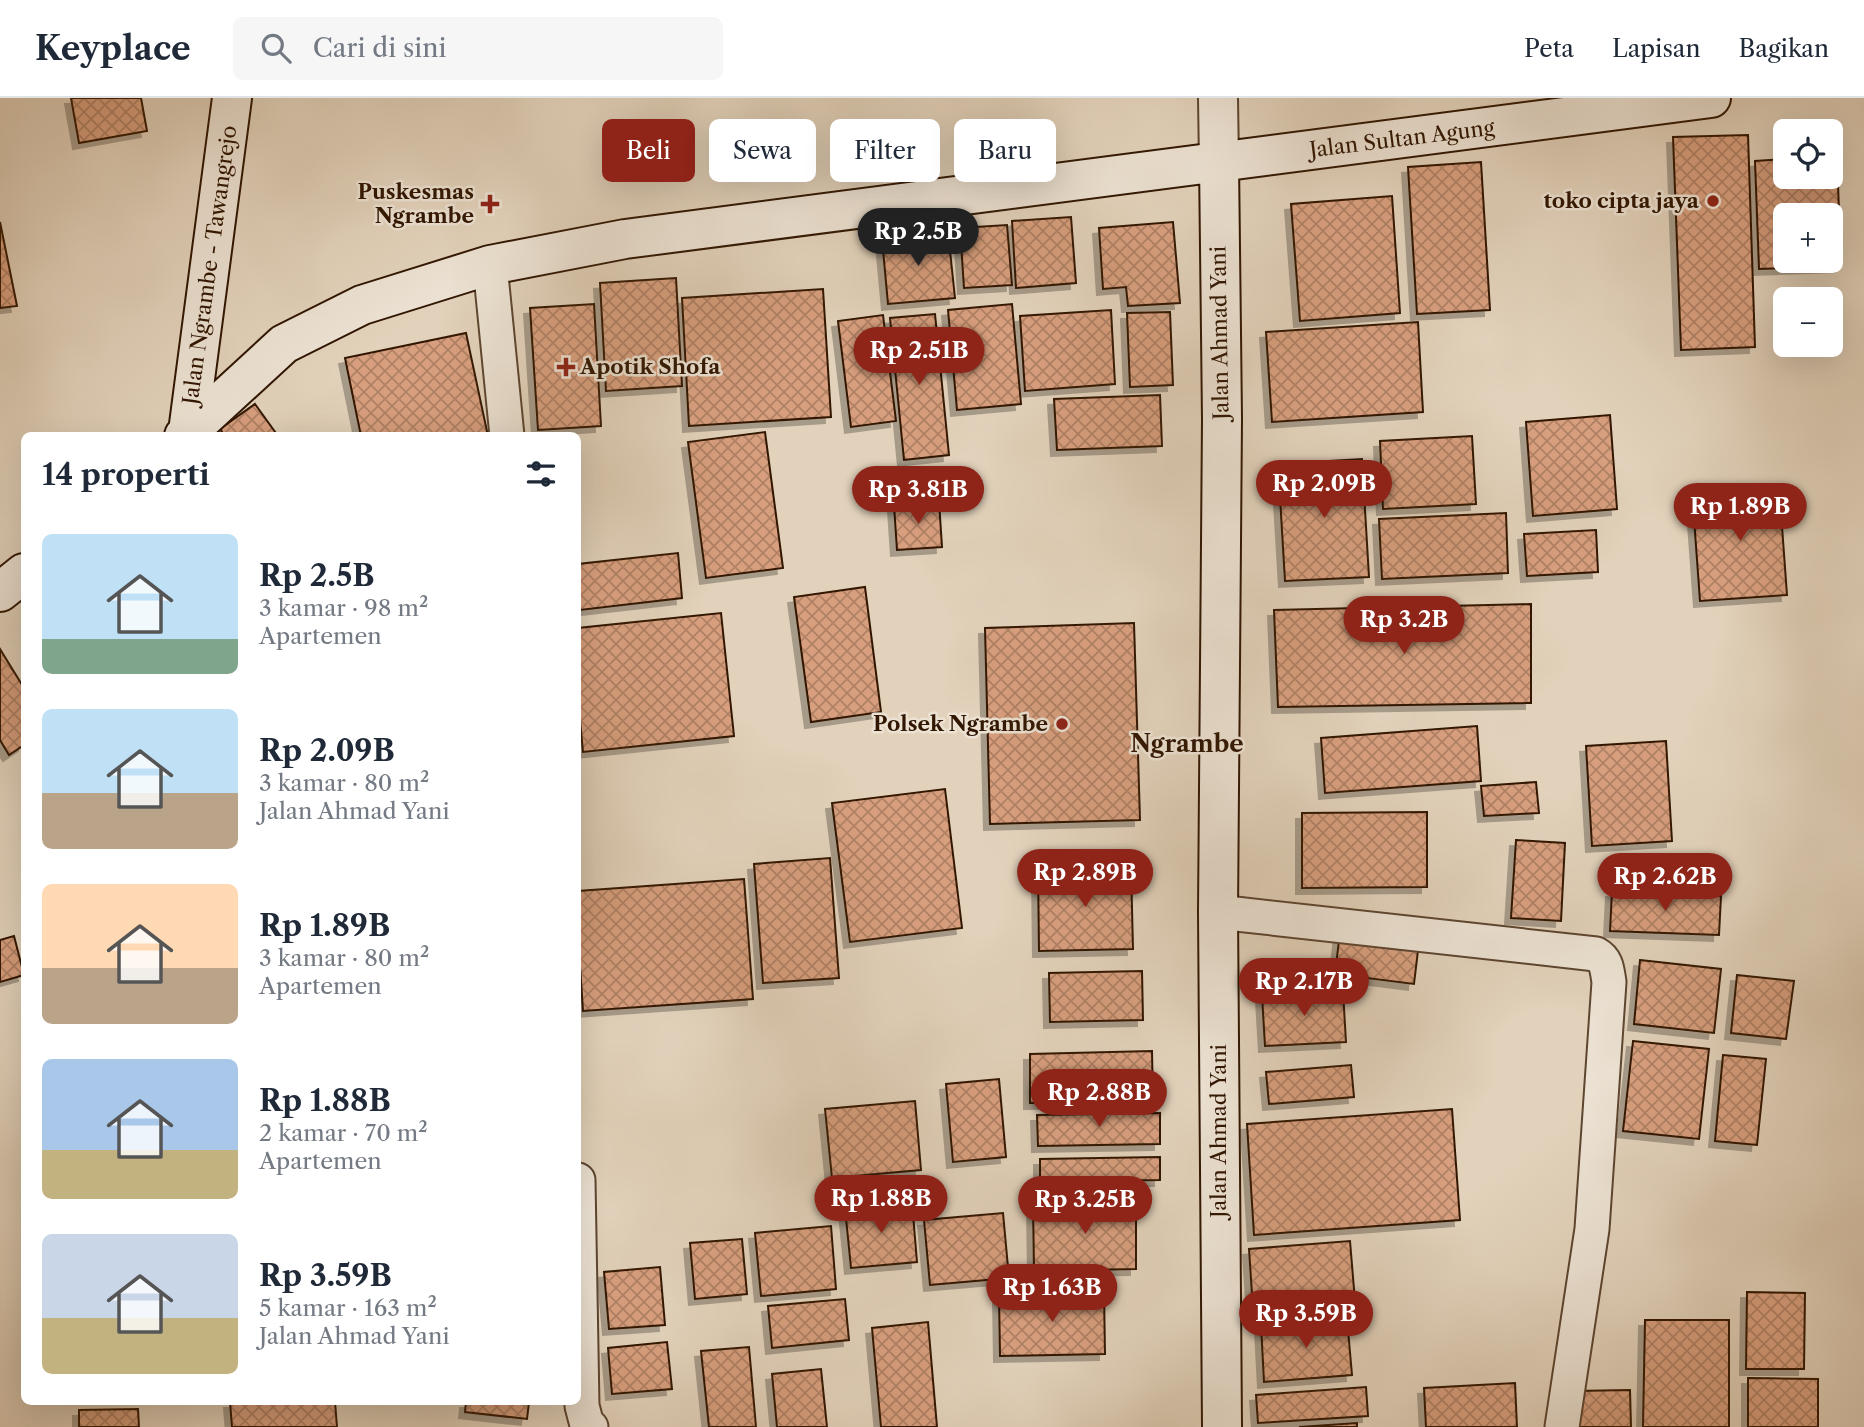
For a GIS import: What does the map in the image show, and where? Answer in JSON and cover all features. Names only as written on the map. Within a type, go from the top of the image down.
[{"type":"main road","name":"Jalan Ngrambe - Tawangrejo","points":[[186,432],[232,98]]},
{"type":"main road","name":"Jalan Ahmad Yani","points":[[1218,98],[1222,419],[1218,912],[1222,1427]]},
{"type":"main road","name":"Jalan Sultan Agung","points":[[188,432],[284,344],[362,306],[490,265],[625,239],[1711,98]]},
{"type":"main road","points":[[0,592],[21,575]]},
{"type":"street","points":[[490,265],[507,432]]},
{"type":"street","points":[[1218,912],[1596,954],[1603,958],[1609,982],[1592,1229],[1562,1427]]},
{"type":"street","points":[[581,1350],[582,1406],[587,1424],[591,1427]]},
{"type":"building","points":[[71,98],[141,98],[147,131],[79,143]]},
{"type":"building","name":"toko cipta jaya","points":[[1748,135],[1755,347],[1681,350],[1673,137]]},
{"type":"building","points":[[1773,160],[1773,189],[1838,189],[1839,203],[1773,203],[1773,268],[1759,269],[1755,161]]},
{"type":"building","points":[[1481,162],[1490,310],[1417,314],[1408,167]]},
{"type":"building","points":[[1392,196],[1400,313],[1300,321],[1291,204]]},
{"type":"building","points":[[1071,217],[1076,283],[1016,288],[1012,221]]},
{"type":"building","points":[[0,222],[17,306],[0,308]]},
{"type":"building","points":[[1173,222],[1180,303],[1128,306],[1126,287],[1103,289],[1099,228]]},
{"type":"building","points":[[1007,225],[1012,285],[964,288],[960,228]]},
{"type":"building","points":[[948,232],[955,298],[888,304],[882,239]]},
{"type":"building","points":[[676,278],[682,386],[606,391],[600,283]]},
{"type":"building","points":[[823,289],[831,417],[689,426],[682,298]]},
{"type":"building","name":"Apotik Shofa","points":[[594,304],[601,426],[538,430],[530,308]]},
{"type":"building","points":[[1012,304],[1021,404],[957,410],[948,310]]},
{"type":"building","points":[[1111,310],[1115,384],[1025,391],[1020,316]]},
{"type":"building","points":[[1170,312],[1173,385],[1130,387],[1127,313]]},
{"type":"building","points":[[935,314],[949,455],[904,460],[890,318]]},
{"type":"building","points":[[883,315],[896,421],[851,427],[838,321]]},
{"type":"building","points":[[1418,322],[1423,412],[1272,422],[1266,332]]},
{"type":"building","points":[[466,333],[487,432],[360,432],[345,358]]},
{"type":"building","points":[[1160,395],[1162,446],[1057,450],[1054,399]]},
{"type":"building","points":[[255,404],[275,432],[222,432],[220,429]]},
{"type":"building","points":[[1610,415],[1617,509],[1533,516],[1526,422]]},
{"type":"building","points":[[765,432],[783,568],[706,578],[688,442]]},
{"type":"building","points":[[1472,436],[1476,504],[1383,509],[1380,441]]},
{"type":"building","points":[[1362,459],[1369,577],[1285,581],[1278,464]]},
{"type":"building","points":[[1779,485],[1787,595],[1700,601],[1692,491]]},
{"type":"building","points":[[939,501],[942,547],[897,550],[894,505]]},
{"type":"building","points":[[1506,513],[1508,573],[1382,579],[1379,519]]},
{"type":"building","points":[[1596,530],[1598,572],[1527,576],[1524,534]]},
{"type":"building","points":[[678,553],[682,598],[581,610],[581,564]]},
{"type":"building","points":[[865,587],[881,712],[811,722],[794,597]]},
{"type":"building","points":[[1531,604],[1531,703],[1278,707],[1274,610]]},
{"type":"building","points":[[721,613],[734,736],[583,752],[581,628]]},
{"type":"building","name":"Polsek Ngrambe","points":[[1134,623],[1140,820],[990,824],[985,628]]},
{"type":"building","points":[[0,649],[21,683],[21,747],[9,755],[0,740]]},
{"type":"building","points":[[1477,726],[1481,781],[1325,793],[1321,738]]},
{"type":"building","points":[[1666,741],[1672,841],[1592,846],[1586,746]]},
{"type":"building","points":[[1536,782],[1539,813],[1484,816],[1481,786]]},
{"type":"building","points":[[945,789],[962,928],[850,942],[832,803]]},
{"type":"building","points":[[1427,812],[1427,887],[1302,888],[1302,813]]},
{"type":"building","points":[[1516,840],[1565,843],[1561,921],[1511,918]]},
{"type":"building","points":[[830,858],[839,978],[763,983],[754,864]]},
{"type":"building","points":[[1131,867],[1133,949],[1039,951],[1038,868]]},
{"type":"building","points":[[744,879],[753,999],[583,1011],[581,891]]},
{"type":"building","points":[[1612,891],[1721,896],[1719,935],[1610,931]]},
{"type":"building","points":[[1340,932],[1419,942],[1414,984],[1335,974]]},
{"type":"building","points":[[14,936],[21,963],[21,976],[0,982],[0,940]]},
{"type":"building","points":[[1640,960],[1721,969],[1714,1033],[1634,1024]]},
{"type":"building","points":[[1142,971],[1143,1020],[1050,1022],[1049,973]]},
{"type":"building","points":[[1737,975],[1794,981],[1786,1039],[1731,1033]]},
{"type":"building","points":[[1343,991],[1346,1042],[1265,1046],[1262,995]]},
{"type":"building","points":[[1633,1041],[1709,1049],[1699,1139],[1623,1131]]},
{"type":"building","points":[[1152,1051],[1153,1102],[1030,1103],[1030,1054]]},
{"type":"building","points":[[1723,1055],[1766,1059],[1757,1145],[1715,1141]]},
{"type":"building","points":[[1351,1065],[1354,1097],[1269,1104],[1266,1072]]},
{"type":"building","points":[[999,1079],[1006,1157],[953,1162],[946,1084]]},
{"type":"building","points":[[915,1101],[921,1170],[832,1178],[825,1109]]},
{"type":"building","points":[[1452,1109],[1460,1220],[1254,1235],[1247,1124]]},
{"type":"building","points":[[1160,1113],[1160,1144],[1038,1146],[1037,1115]]},
{"type":"building","points":[[1160,1157],[1160,1180],[1040,1182],[1040,1159]]},
{"type":"building","points":[[1136,1201],[1136,1269],[1034,1271],[1033,1202]]},
{"type":"building","points":[[912,1202],[917,1262],[851,1268],[845,1208]]},
{"type":"building","points":[[1003,1213],[1009,1278],[930,1285],[924,1220]]},
{"type":"building","points":[[831,1226],[836,1289],[761,1296],[755,1233]]},
{"type":"building","points":[[742,1239],[747,1294],[695,1299],[690,1243]]},
{"type":"building","points":[[1350,1241],[1355,1301],[1253,1309],[1249,1249]]},
{"type":"building","points":[[660,1267],[665,1325],[609,1329],[604,1272]]},
{"type":"building","points":[[1104,1292],[1105,1354],[1000,1356],[999,1294]]},
{"type":"building","points":[[1747,1292],[1805,1293],[1804,1369],[1746,1369]]},
{"type":"building","points":[[845,1299],[849,1340],[772,1348],[768,1306]]},
{"type":"building","points":[[1347,1318],[1352,1375],[1264,1382],[1261,1325]]},
{"type":"building","points":[[1645,1320],[1729,1320],[1729,1427],[1643,1427]]},
{"type":"building","points":[[928,1322],[937,1427],[881,1427],[872,1328]]},
{"type":"building","points":[[667,1342],[672,1389],[612,1394],[608,1348]]},
{"type":"building","points":[[749,1347],[756,1427],[709,1427],[701,1351]]},
{"type":"building","points":[[821,1369],[827,1427],[777,1427],[772,1374]]},
{"type":"building","points":[[1748,1378],[1818,1379],[1818,1427],[1748,1427]]},
{"type":"building","points":[[1515,1383],[1517,1427],[1426,1427],[1424,1388]]},
{"type":"building","points":[[1366,1387],[1368,1416],[1258,1423],[1256,1395]]},
{"type":"building","points":[[1630,1390],[1631,1427],[1574,1427],[1574,1391]]},
{"type":"building","points":[[230,1405],[335,1405],[337,1427],[232,1427]]},
{"type":"building","points":[[466,1405],[529,1405],[527,1419],[465,1412]]},
{"type":"building","points":[[138,1409],[139,1427],[79,1427],[79,1410]]},
{"type":"building","points":[[1357,1423],[1357,1427],[1299,1427]]},
{"type":"place","name":"toko cipta jaya","points":[[1713,201]]},
{"type":"place","name":"Puskesmas Ngrambe","points":[[490,204]]},
{"type":"place","name":"Apotik Shofa","points":[[566,367]]},
{"type":"place","name":"Polsek Ngrambe","points":[[1062,724]]},
{"type":"district","name":"Ngrambe","points":[[1187,744]]}]
